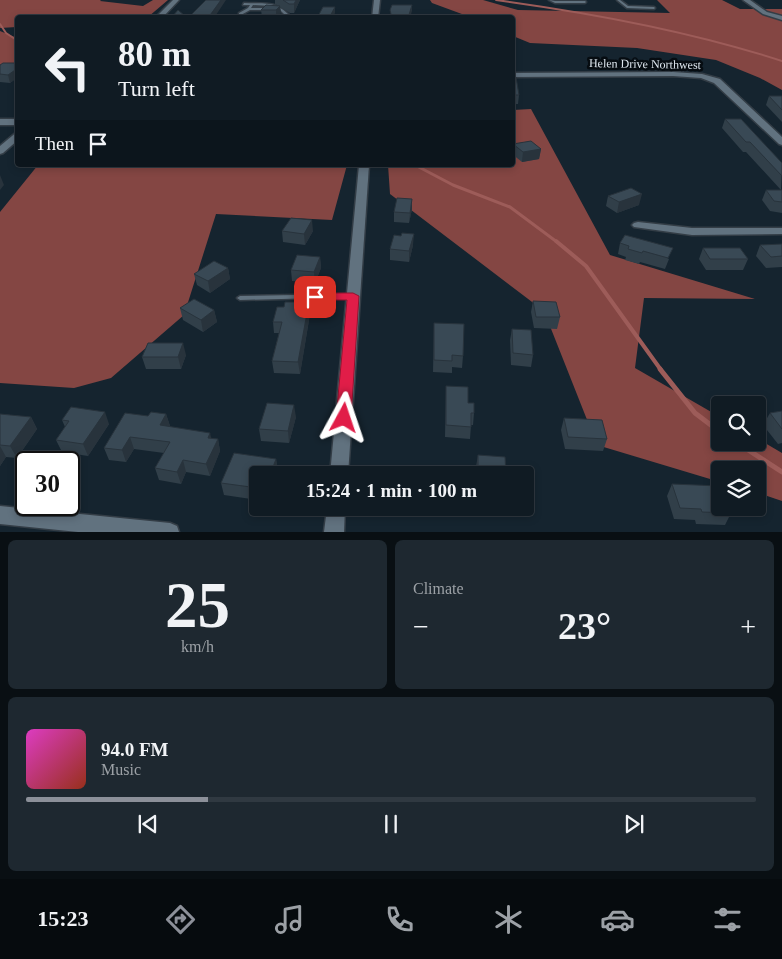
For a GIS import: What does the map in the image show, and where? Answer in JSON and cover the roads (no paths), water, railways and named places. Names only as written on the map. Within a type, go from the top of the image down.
[{"type":"street","points":[[161,15],[176,0]]},
{"type":"street","points":[[375,15],[377,0]]},
{"type":"street","points":[[746,0],[765,13],[782,18]]},
{"type":"street","name":"Helen Drive Northwest","points":[[515,75],[679,74],[702,76],[717,81],[782,142]]},
{"type":"street","points":[[0,122],[15,122]]},
{"type":"street","points":[[0,151],[15,137]]},
{"type":"street","points":[[340,466],[364,167]]},
{"type":"street","points":[[638,225],[665,230],[782,231]]},
{"type":"street","points":[[0,515],[170,532]]},
{"type":"street","points":[[334,532],[335,516]]},
{"type":"lane","points":[[550,0],[555,2],[585,2]]},
{"type":"lane","points":[[618,0],[627,7],[654,8]]},
{"type":"lane","points":[[244,4],[273,5],[287,15]]},
{"type":"lane","points":[[249,9],[252,4]]},
{"type":"lane","points":[[240,14],[249,9],[281,9]]},
{"type":"lane","points":[[240,298],[353,296]]},
{"type":"waterway","points":[[496,0],[641,24],[747,50],[782,61]]},
{"type":"waterway","points":[[0,24],[6,33],[15,39]]},
{"type":"waterway","points":[[419,167],[453,185],[510,207],[557,242]]},
{"type":"waterway","points":[[556,241],[586,266],[661,370]]},
{"type":"waterway","points":[[660,369],[695,413],[711,425]]},
{"type":"waterway","points":[[750,451],[782,472]]}]
